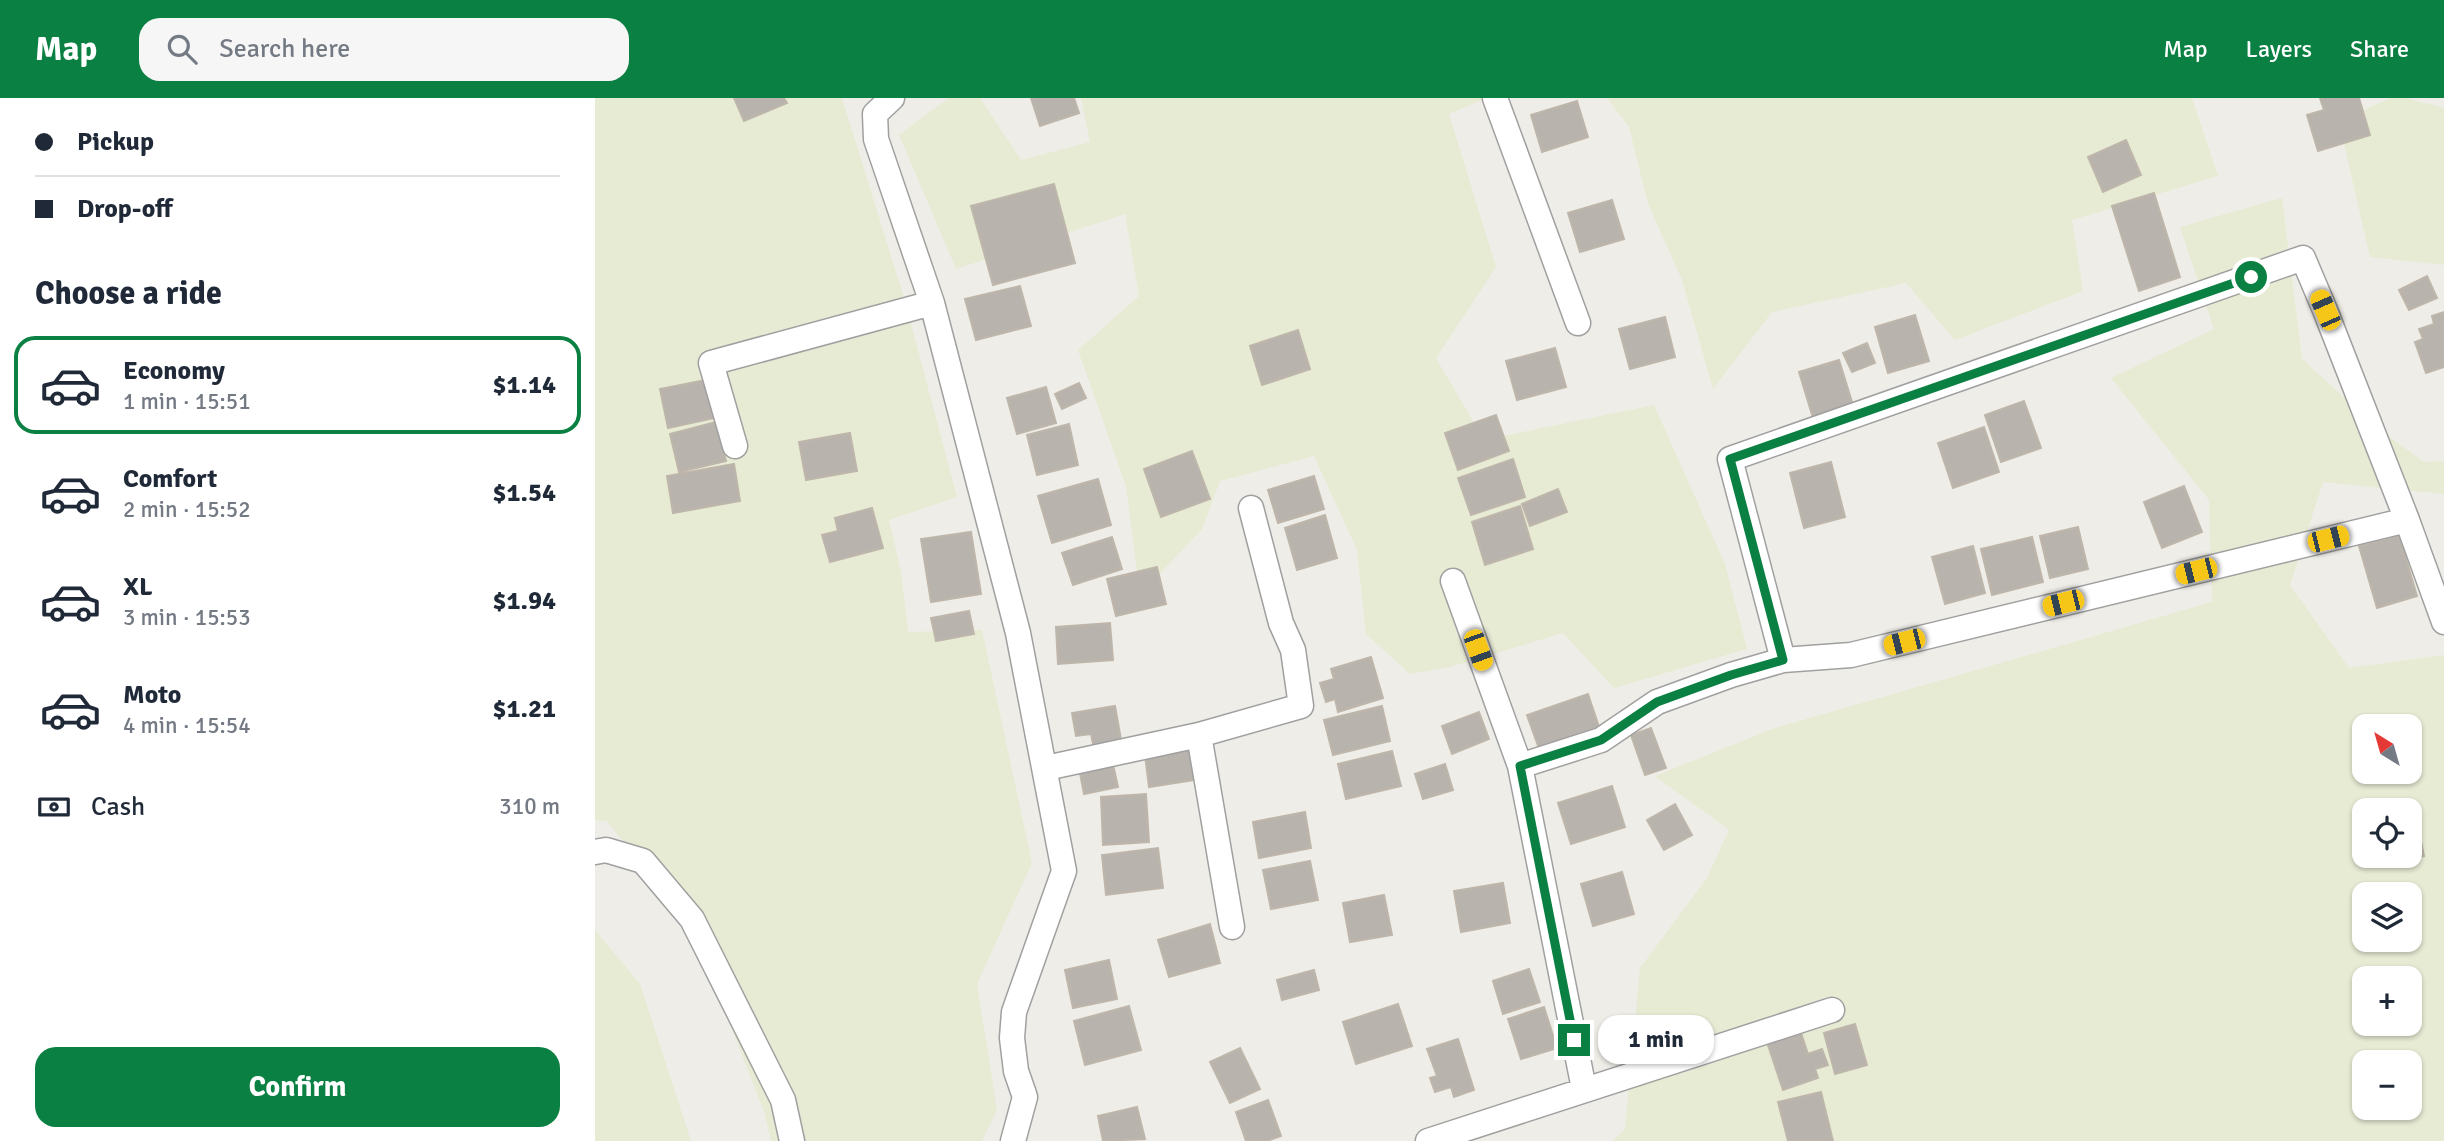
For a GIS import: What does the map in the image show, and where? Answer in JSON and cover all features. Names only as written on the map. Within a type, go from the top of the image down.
[{"type":"street","points":[[892,98],[875,114],[876,139],[932,303],[1018,633],[1064,871],[1014,1012],[1012,1038],[1016,1071],[1025,1097],[1013,1141]]},
{"type":"street","points":[[1495,98],[1578,323]]},
{"type":"street","points":[[1783,660],[1730,459],[2303,258],[2407,520],[2444,622]]},
{"type":"street","points":[[735,446],[712,363],[932,303]]},
{"type":"street","points":[[1046,768],[1199,735],[1301,706],[1293,650],[1281,624],[1251,508]]},
{"type":"street","points":[[1520,766],[1601,740],[1657,702],[1731,675],[1783,660],[1851,655],[2407,520]]},
{"type":"street","points":[[1453,581],[1520,766],[1584,1089]]},
{"type":"street","points":[[1199,735],[1232,927]]},
{"type":"street","points":[[595,852],[606,850],[643,861],[692,919],[783,1100],[792,1141]]},
{"type":"street","points":[[1428,1141],[1832,1010]]},
{"type":"green space","points":[[595,98],[842,98],[905,301],[957,497],[889,520],[901,572],[908,632],[982,630],[1032,863],[977,984],[997,1110],[982,1141],[771,1141],[765,1114],[693,929],[607,821],[595,820]]},
{"type":"green space","points":[[949,98],[980,98],[1021,160],[1090,142],[1081,98],[1487,98],[1449,114],[1496,267],[1436,358],[1484,440],[1654,405],[1725,564],[1747,649],[1614,688],[1563,633],[1450,667],[1410,674],[1366,634],[1357,550],[1314,456],[1220,481],[1202,529],[1140,595],[1126,486],[1078,350],[1139,296],[1125,214],[956,269],[899,135]]},
{"type":"green space","points":[[1607,98],[2192,98],[2218,176],[2072,220],[2083,291],[1955,340],[1906,283],[1772,312],[1713,389],[1682,280],[1648,204],[1629,127]]},
{"type":"green space","points":[[2390,98],[2406,98],[2444,108],[2444,265],[2370,257],[2339,122]]},
{"type":"green space","points":[[2282,198],[2302,359],[2380,430],[2424,462],[2444,461],[2444,494],[2323,482],[2290,585],[2349,668],[2444,655],[2444,1141],[1613,1141],[1625,1129],[1640,968],[1707,878],[1729,830],[1655,776],[1775,728],[2212,602],[2209,500],[2111,378],[2214,329],[2180,227]]},
{"type":"green space","points":[[595,930],[640,984],[691,1141],[595,1141]]},
{"type":"building","points":[[734,98],[784,98],[787,103],[744,121]]},
{"type":"building","points":[[1031,98],[1074,98],[1079,113],[1040,126]]},
{"type":"building","points":[[2320,98],[2359,98],[2370,135],[2318,151],[2307,115],[2324,110]]},
{"type":"building","points":[[1577,101],[1588,137],[1542,152],[1531,115]]},
{"type":"building","points":[[2126,140],[2141,175],[2103,192],[2088,157]]},
{"type":"building","points":[[1054,184],[1075,263],[993,285],[971,206]]},
{"type":"building","points":[[2154,193],[2180,277],[2139,291],[2112,206]]},
{"type":"building","points":[[1612,200],[1624,239],[1580,252],[1568,213]]},
{"type":"building","points":[[2427,276],[2437,298],[2409,310],[2399,290]]},
{"type":"building","points":[[1020,286],[1031,326],[976,340],[965,299]]},
{"type":"building","points":[[2444,312],[2444,367],[2426,373],[2415,342],[2423,339],[2419,329],[2434,324],[2432,316]]},
{"type":"building","points":[[1915,315],[1929,361],[1888,373],[1875,327]]},
{"type":"building","points":[[1665,317],[1675,357],[1630,369],[1619,329]]},
{"type":"building","points":[[1298,330],[1310,369],[1262,385],[1250,346]]},
{"type":"building","points":[[1867,343],[1875,363],[1852,372],[1843,353]]},
{"type":"building","points":[[1555,348],[1566,387],[1517,400],[1506,361]]},
{"type":"building","points":[[1839,360],[1853,405],[1813,418],[1799,372]]},
{"type":"building","points":[[711,379],[719,417],[668,428],[660,389]]},
{"type":"building","points":[[1079,383],[1086,398],[1062,409],[1055,394]]},
{"type":"building","points":[[1046,387],[1056,423],[1017,434],[1007,398]]},
{"type":"building","points":[[2024,401],[2041,448],[2001,462],[1985,415]]},
{"type":"building","points":[[1496,415],[1509,451],[1458,470],[1445,433]]},
{"type":"building","points":[[716,422],[726,461],[679,472],[670,434]]},
{"type":"building","points":[[1069,424],[1078,465],[1037,475],[1027,435]]},
{"type":"building","points":[[1984,427],[1999,472],[1953,488],[1938,443]]},
{"type":"building","points":[[850,433],[857,471],[806,480],[799,442]]},
{"type":"building","points":[[1192,451],[1210,499],[1161,517],[1144,469]]},
{"type":"building","points":[[1513,459],[1525,497],[1471,515],[1458,478]]},
{"type":"building","points":[[1831,462],[1845,517],[1804,528],[1790,473]]},
{"type":"building","points":[[734,464],[740,501],[673,513],[667,476]]},
{"type":"building","points":[[1314,476],[1324,509],[1278,523],[1268,490]]},
{"type":"building","points":[[1098,479],[1111,525],[1052,543],[1038,496]]},
{"type":"building","points":[[2184,486],[2202,532],[2162,548],[2144,502]]},
{"type":"building","points":[[1558,489],[1567,512],[1530,526],[1522,504]]},
{"type":"building","points":[[1520,506],[1533,549],[1485,565],[1472,522]]},
{"type":"building","points":[[872,508],[883,548],[830,562],[822,535],[838,531],[835,518]]},
{"type":"building","points":[[1325,515],[1337,558],[1297,570],[1285,528]]},
{"type":"building","points":[[2078,527],[2088,569],[2050,578],[2040,536]]},
{"type":"building","points":[[971,532],[981,594],[931,602],[921,539]]},
{"type":"building","points":[[2399,535],[2417,596],[2377,608],[2359,546]]},
{"type":"building","points":[[1112,537],[1122,569],[1073,585],[1062,553]]},
{"type":"building","points":[[2032,537],[2043,582],[1992,595],[1981,549]]},
{"type":"building","points":[[1973,546],[1985,593],[1945,604],[1932,557]]},
{"type":"building","points":[[1157,567],[1166,604],[1116,616],[1107,579]]},
{"type":"building","points":[[969,611],[974,634],[936,641],[931,618]]},
{"type":"building","points":[[1110,623],[1113,660],[1058,664],[1056,627]]},
{"type":"building","points":[[1371,657],[1383,698],[1338,712],[1335,699],[1326,702],[1320,683],[1334,679],[1331,669]]},
{"type":"building","points":[[1588,694],[1601,733],[1541,754],[1527,715]]},
{"type":"building","points":[[1115,706],[1122,745],[1094,749],[1091,734],[1076,736],[1072,713]]},
{"type":"building","points":[[1382,706],[1390,741],[1333,755],[1324,720]]},
{"type":"building","points":[[1479,712],[1489,739],[1452,754],[1442,726]]},
{"type":"building","points":[[1651,728],[1666,768],[1645,775],[1631,735]]},
{"type":"building","points":[[1196,747],[1201,779],[1149,787],[1145,755]]},
{"type":"building","points":[[1392,751],[1401,786],[1346,799],[1338,764]]},
{"type":"building","points":[[1112,760],[1118,787],[1084,794],[1079,768]]},
{"type":"building","points":[[1445,764],[1453,790],[1423,799],[1415,774]]},
{"type":"building","points":[[1612,786],[1625,827],[1571,844],[1558,803]]},
{"type":"building","points":[[1146,794],[1149,842],[1103,845],[1101,797]]},
{"type":"building","points":[[1675,804],[1692,835],[1664,850],[1647,820]]},
{"type":"building","points":[[1305,812],[1311,848],[1259,858],[1253,822]]},
{"type":"building","points":[[1158,848],[1163,888],[1106,895],[1102,855]]},
{"type":"building","points":[[1310,861],[1318,900],[1271,909],[1263,870]]},
{"type":"building","points":[[1622,872],[1634,914],[1593,926],[1581,884]]},
{"type":"building","points":[[1503,883],[1510,923],[1461,932],[1454,891]]},
{"type":"building","points":[[1384,895],[1392,935],[1350,942],[1343,903]]},
{"type":"building","points":[[1210,924],[1220,963],[1169,977],[1158,940]]},
{"type":"building","points":[[1109,960],[1117,999],[1073,1008],[1065,970]]},
{"type":"building","points":[[1529,969],[1540,1002],[1503,1014],[1493,981]]},
{"type":"building","points":[[1314,970],[1319,990],[1282,1000],[1277,980]]},
{"type":"building","points":[[1398,1004],[1412,1046],[1356,1064],[1343,1022]]},
{"type":"building","points":[[1129,1006],[1141,1050],[1085,1065],[1074,1021]]},
{"type":"building","points":[[1544,1007],[1557,1048],[1521,1059],[1508,1019]]},
{"type":"building","points":[[1855,1024],[1867,1065],[1835,1074],[1824,1033]]},
{"type":"building","points":[[1800,1030],[1808,1054],[1822,1049],[1828,1065],[1815,1069],[1818,1078],[1783,1090],[1767,1042]]},
{"type":"building","points":[[1458,1039],[1474,1090],[1454,1097],[1451,1087],[1435,1092],[1430,1078],[1437,1076],[1427,1049]]},
{"type":"building","points":[[1240,1048],[1260,1089],[1230,1103],[1210,1062]]},
{"type":"building","points":[[1821,1092],[1833,1141],[1788,1141],[1778,1102]]},
{"type":"building","points":[[1268,1100],[1281,1136],[1267,1141],[1246,1141],[1236,1112]]},
{"type":"building","points":[[1137,1107],[1145,1139],[1103,1141],[1098,1116]]},
{"type":"route","points":[[1574,1040],[1520,766],[1601,740],[1657,702],[1731,675],[1783,660],[1730,459],[2251,277]]}]
